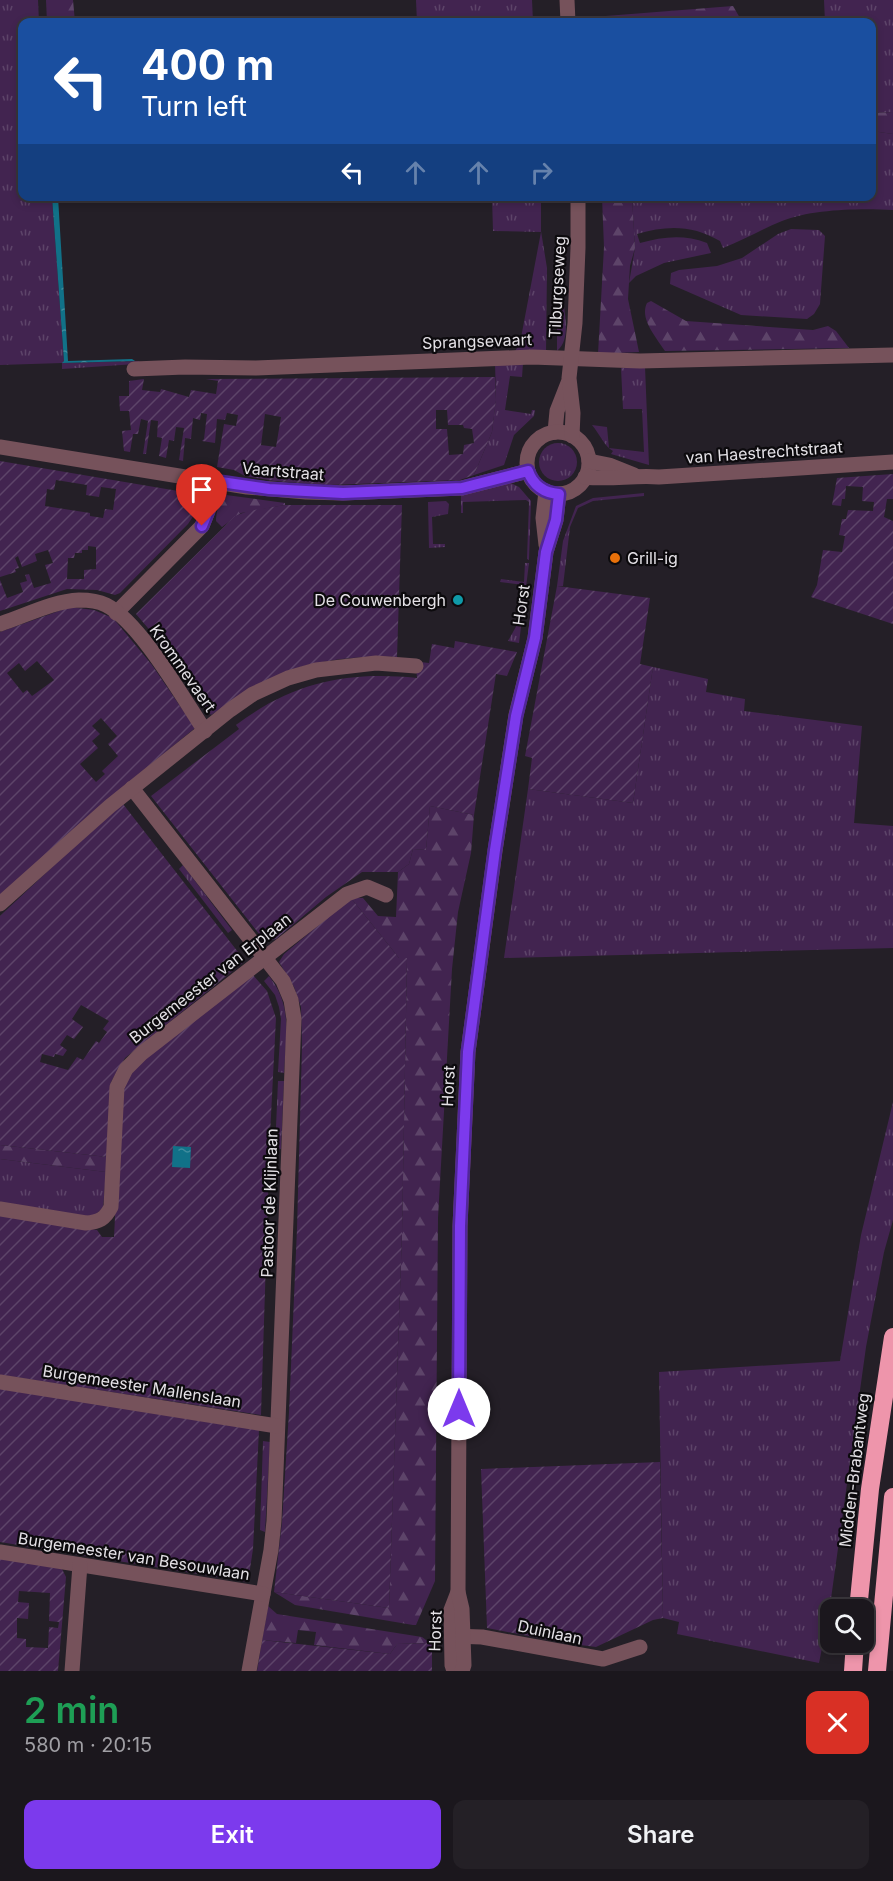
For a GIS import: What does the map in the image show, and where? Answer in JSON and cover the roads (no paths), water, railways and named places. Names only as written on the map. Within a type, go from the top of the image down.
[{"type":"highway","name":"Midden-Brabantweg","points":[[859,1599],[870,1489],[893,1337]]},
{"type":"highway","points":[[877,1671],[893,1497]]},
{"type":"highway","points":[[853,1671],[854,1653]]},
{"type":"street","points":[[567,0],[568,18]]},
{"type":"street","name":"Tilburgseweg","points":[[555,432],[557,411],[569,378],[572,357],[579,248],[578,201]]},
{"type":"street","name":"Sprangsevaart","points":[[134,369],[256,368],[572,357],[640,361],[893,355]]},
{"type":"street","name":"Tilburgseweg","points":[[569,378],[573,413],[572,436]]},
{"type":"street","points":[[555,432],[572,436],[586,451],[589,461],[585,477],[574,489],[552,493],[534,483],[528,471],[527,462],[532,445],[546,434],[555,432]]},
{"type":"street","name":"Vaartstraat","points":[[0,447],[269,489],[353,493],[462,488],[528,471]]},
{"type":"street","name":"van Haestrechtstraat","points":[[589,461],[609,465],[637,476]]},
{"type":"street","name":"van Haestrechtstraat","points":[[585,477],[607,479],[637,476],[658,477],[893,462]]},
{"type":"street","points":[[116,613],[202,526],[208,511],[214,481]]},
{"type":"street","name":"Horst","points":[[454,1671],[452,1665],[462,1609],[458,1592],[460,1226],[468,1052],[495,850],[516,716],[535,638],[546,552],[556,520],[552,493]]},
{"type":"street","name":"Krommevaert","points":[[0,624],[71,600],[96,602],[107,606],[152,651],[205,731]]},
{"type":"street","points":[[0,904],[110,806],[254,694],[288,678],[349,664],[376,663],[416,666]]},
{"type":"street","name":"Pastoor de Klijnlaan","points":[[132,788],[283,981],[291,1000],[294,1019],[274,1521],[271,1550],[249,1671]]},
{"type":"street","name":"Burgemeester van Erplaan","points":[[0,1209],[86,1223],[98,1222],[106,1216],[111,1207],[117,1087],[126,1069],[142,1053],[347,894],[366,887],[386,895]]},
{"type":"street","name":"Burgemeester Mallenslaan","points":[[0,1382],[278,1426]]},
{"type":"street","name":"Burgemeester van Besouwlaan","points":[[0,1552],[263,1594]]},
{"type":"street","points":[[72,1671],[80,1565]]},
{"type":"street","name":"Horst","points":[[457,1636],[464,1665],[462,1671]]},
{"type":"street","name":"Duinlaan","points":[[457,1636],[482,1636],[603,1659],[640,1647]]},
{"type":"water","points":[[52,201],[58,201],[68,361],[132,359],[135,361],[62,363],[64,361]]},
{"type":"water","points":[[173,1146],[191,1147],[190,1168],[172,1167]]},
{"type":"place","name":"Grill-ig","points":[[615,558]]},
{"type":"place","name":"De Couwenbergh","points":[[458,600]]}]
